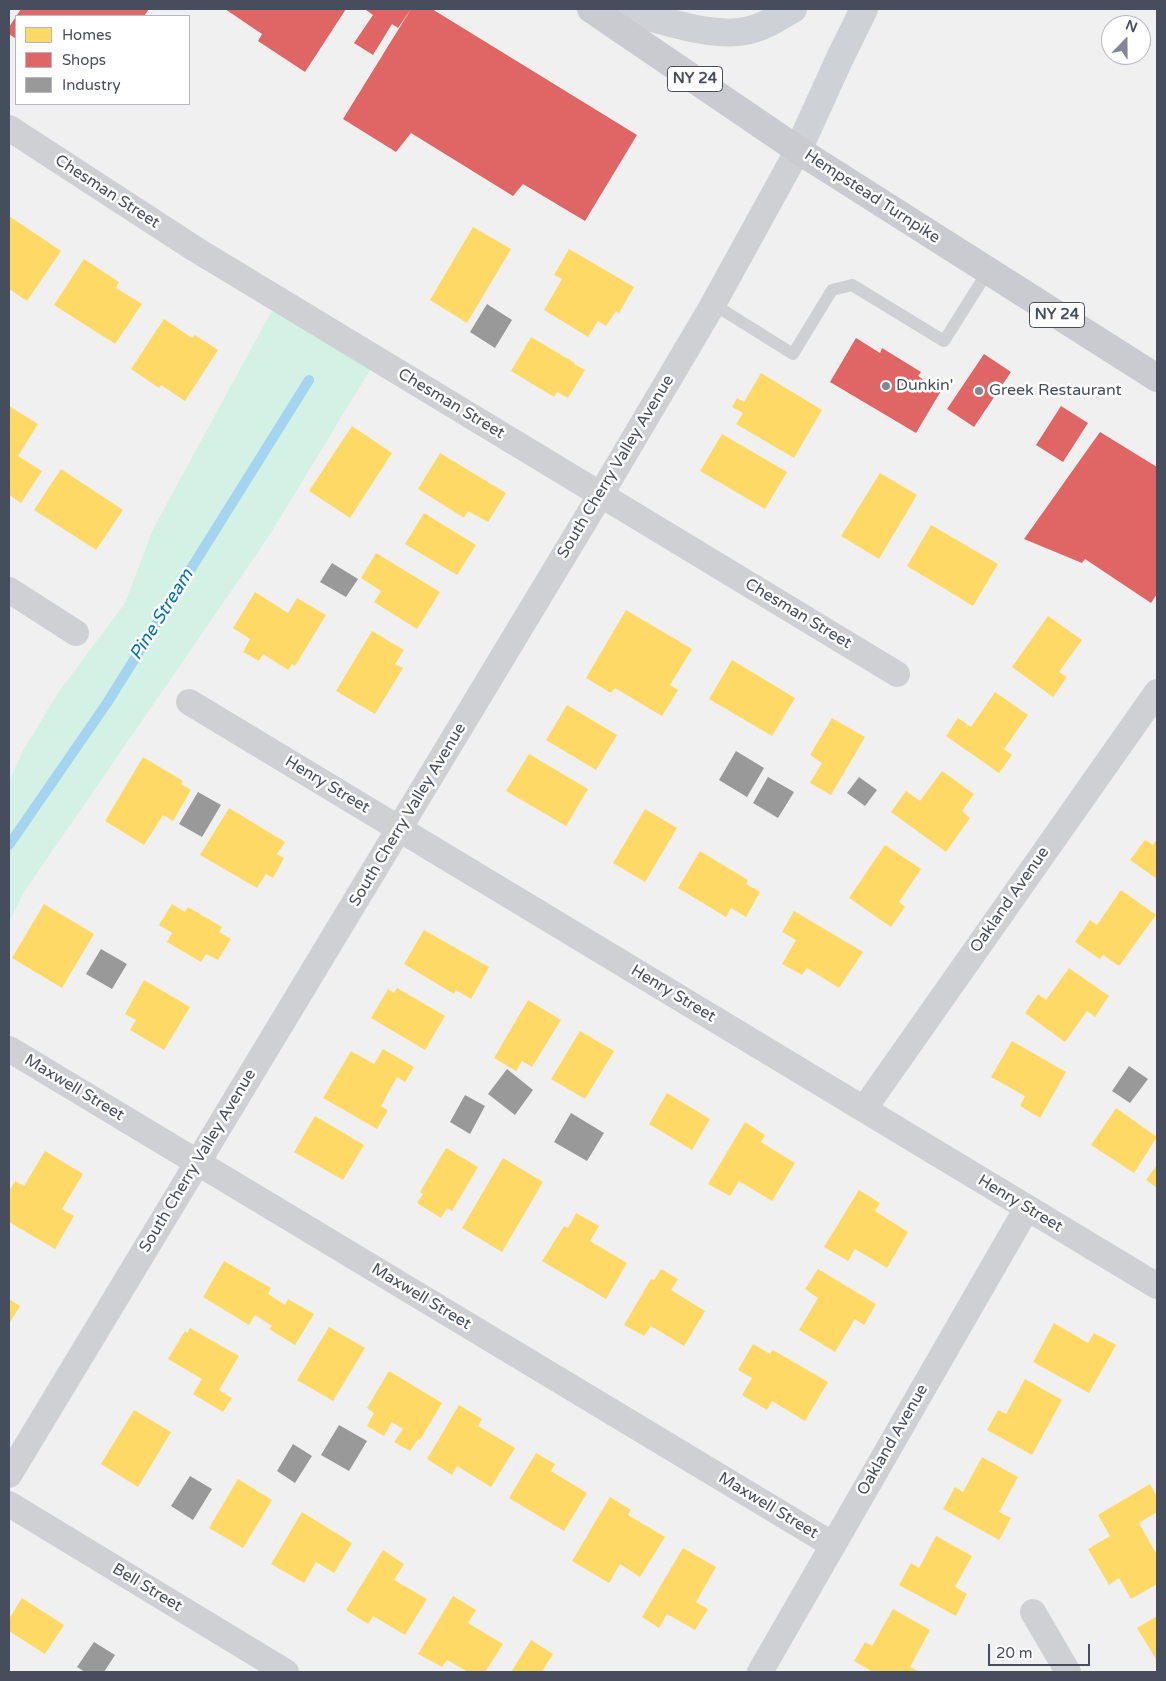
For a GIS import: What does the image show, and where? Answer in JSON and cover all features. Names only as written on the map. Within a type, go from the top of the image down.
[{"type":"main road","name":"Hempstead Turnpike","points":[[591,9],[798,150],[1157,378]]},
{"type":"street","points":[[621,9],[678,24],[725,32],[744,32],[761,26],[794,9]]},
{"type":"street","points":[[798,150],[864,9]]},
{"type":"street","name":"Chesman Street","points":[[9,128],[195,249],[897,674]]},
{"type":"street","name":"South Cherry Valley Avenue","points":[[9,1475],[601,494],[713,304],[798,150]]},
{"type":"street","points":[[9,590],[76,633]]},
{"type":"street","name":"Oakland Avenue","points":[[864,1109],[1157,692]]},
{"type":"street","name":"Henry Street","points":[[189,702],[1157,1286]]},
{"type":"street","name":"Maxwell Street","points":[[9,1049],[833,1545]]},
{"type":"street","name":"Oakland Avenue","points":[[760,1672],[1027,1208]]},
{"type":"street","name":"Bell Street","points":[[9,1504],[286,1672]]},
{"type":"street","points":[[1033,1612],[1068,1672]]},
{"type":"lane","points":[[713,304],[794,354],[832,290],[852,285],[944,341],[988,271]]},
{"type":"green space","points":[[275,305],[373,365],[272,531],[24,892],[9,922],[9,781],[24,749],[58,693],[125,603],[153,529]]},
{"type":"building: Homes","points":[[9,216],[61,251],[27,301],[9,289]]},
{"type":"building: Homes","points":[[473,227],[511,249],[467,323],[430,300]]},
{"type":"building: Homes","points":[[569,249],[634,287],[619,313],[616,311],[606,326],[598,321],[588,337],[544,310],[562,279],[554,275]]},
{"type":"building: Homes","points":[[84,259],[119,282],[116,288],[142,304],[115,344],[54,305]]},
{"type":"building: Homes","points":[[164,319],[192,338],[195,335],[218,350],[185,401],[161,385],[159,388],[131,369]]},
{"type":"building: Homes","points":[[531,337],[585,370],[568,398],[557,392],[554,397],[511,371]]},
{"type":"building: Homes","points":[[761,373],[822,410],[794,458],[736,424],[743,413],[732,407],[737,398],[744,402]]},
{"type":"building: Homes","points":[[9,406],[38,424],[18,456],[42,471],[21,503],[9,495]]},
{"type":"building: Homes","points":[[352,426],[392,453],[350,518],[309,491]]},
{"type":"building: Homes","points":[[722,434],[787,472],[765,509],[700,471]]},
{"type":"building: Homes","points":[[440,453],[506,493],[488,522],[468,511],[464,518],[418,489]]},
{"type":"building: Homes","points":[[61,469],[123,510],[96,550],[34,510]]},
{"type":"building: Homes","points":[[880,473],[917,495],[879,559],[841,536]]},
{"type":"building: Homes","points":[[424,513],[476,545],[457,575],[405,544]]},
{"type":"building: Homes","points":[[931,525],[998,564],[973,606],[907,566]]},
{"type":"building: Homes","points":[[376,553],[440,592],[417,629],[374,602],[381,591],[361,578]]},
{"type":"building: Homes","points":[[255,592],[288,613],[297,598],[326,615],[295,666],[292,664],[288,670],[263,654],[259,661],[243,652],[250,639],[233,628]]},
{"type":"building: Homes","points":[[626,610],[692,649],[670,685],[678,690],[662,716],[615,688],[611,693],[586,678]]},
{"type":"building: Homes","points":[[1048,616],[1082,640],[1059,672],[1067,677],[1053,697],[1012,667]]},
{"type":"building: Homes","points":[[372,631],[404,650],[395,664],[403,668],[375,714],[336,691]]},
{"type":"building: Homes","points":[[732,660],[795,698],[772,736],[709,699]]},
{"type":"building: Homes","points":[[995,692],[1028,715],[1004,749],[1012,755],[999,773],[946,736],[958,718],[971,727]]},
{"type":"building: Homes","points":[[567,705],[617,735],[596,770],[546,740]]},
{"type":"building: Homes","points":[[832,718],[865,737],[831,795],[810,783],[822,763],[810,755]]},
{"type":"building: Homes","points":[[529,754],[588,789],[566,826],[506,791]]},
{"type":"building: Homes","points":[[143,757],[183,781],[181,784],[191,790],[173,821],[163,815],[144,845],[105,821]]},
{"type":"building: Homes","points":[[942,771],[974,794],[962,811],[970,818],[946,852],[891,812],[906,791],[920,801]]},
{"type":"building: Homes","points":[[229,808],[285,842],[277,854],[284,858],[273,878],[266,874],[257,888],[200,855]]},
{"type":"building: Homes","points":[[645,809],[677,828],[645,882],[613,863]]},
{"type":"building: Homes","points":[[1157,839],[1157,879],[1130,860],[1145,840],[1153,845]]},
{"type":"building: Homes","points":[[885,845],[921,869],[899,902],[905,907],[891,927],[849,898]]},
{"type":"building: Homes","points":[[700,851],[748,880],[746,884],[760,892],[746,917],[731,908],[726,917],[678,888]]},
{"type":"building: Homes","points":[[1121,890],[1156,915],[1119,966],[1103,955],[1100,959],[1075,942],[1090,920],[1097,925]]},
{"type":"building: Homes","points":[[44,904],[94,934],[62,988],[12,958]]},
{"type":"building: Homes","points":[[172,904],[185,912],[188,907],[222,927],[219,932],[231,939],[218,960],[206,954],[201,962],[167,942],[172,933],[159,925]]},
{"type":"building: Homes","points":[[794,911],[863,952],[839,988],[807,968],[802,975],[782,964],[796,940],[782,932]]},
{"type":"building: Homes","points":[[424,930],[489,967],[471,999],[456,990],[454,994],[404,964]]},
{"type":"building: Homes","points":[[1069,968],[1109,996],[1095,1017],[1087,1011],[1065,1042],[1025,1013],[1038,994],[1046,1000]]},
{"type":"building: Homes","points":[[144,980],[190,1007],[164,1050],[130,1030],[136,1020],[125,1014]]},
{"type":"building: Homes","points":[[397,988],[445,1016],[425,1050],[371,1018],[388,989],[394,993]]},
{"type":"building: Homes","points":[[528,1000],[561,1020],[532,1067],[522,1061],[516,1071],[494,1058]]},
{"type":"building: Homes","points":[[580,1031],[614,1051],[585,1099],[551,1079]]},
{"type":"building: Homes","points":[[1012,1041],[1066,1072],[1040,1118],[1020,1106],[1025,1096],[991,1077]]},
{"type":"building: Homes","points":[[383,1049],[414,1067],[405,1082],[397,1077],[381,1106],[388,1110],[377,1129],[323,1098],[351,1051],[374,1064]]},
{"type":"building: Homes","points":[[667,1093],[710,1119],[692,1150],[649,1124]]},
{"type":"building: Homes","points":[[1116,1108],[1157,1137],[1134,1173],[1091,1145]]},
{"type":"building: Homes","points":[[315,1116],[364,1145],[343,1180],[294,1152]]},
{"type":"building: Homes","points":[[745,1122],[765,1135],[761,1142],[795,1163],[772,1201],[739,1181],[730,1196],[708,1184]]},
{"type":"building: Homes","points":[[446,1148],[478,1167],[452,1211],[447,1208],[441,1218],[417,1203],[423,1194],[420,1192]]},
{"type":"building: Homes","points":[[45,1151],[83,1174],[62,1209],[74,1216],[55,1249],[9,1222],[9,1191],[15,1181],[24,1186]]},
{"type":"building: Homes","points":[[503,1158],[543,1182],[502,1252],[462,1228]]},
{"type":"building: Homes","points":[[1157,1165],[1157,1188],[1146,1180]]},
{"type":"building: Homes","points":[[859,1190],[880,1203],[875,1211],[908,1232],[887,1268],[855,1249],[848,1261],[824,1247]]},
{"type":"building: Homes","points":[[576,1213],[599,1226],[590,1241],[627,1263],[606,1299],[542,1261],[564,1226],[568,1228]]},
{"type":"building: Homes","points":[[224,1261],[271,1288],[268,1294],[285,1305],[288,1299],[314,1314],[295,1345],[269,1329],[272,1326],[255,1315],[249,1325],[203,1297]]},
{"type":"building: Homes","points":[[661,1269],[678,1279],[671,1290],[705,1311],[684,1346],[651,1326],[644,1336],[624,1325],[651,1279],[654,1280]]},
{"type":"building: Homes","points":[[818,1269],[876,1304],[864,1325],[855,1319],[835,1352],[799,1330],[818,1298],[805,1289]]},
{"type":"building: Homes","points":[[9,1299],[20,1306],[9,1324]]},
{"type":"building: Homes","points":[[1054,1323],[1088,1343],[1094,1333],[1116,1345],[1089,1393],[1033,1362]]},
{"type":"building: Homes","points":[[329,1327],[365,1348],[333,1401],[297,1380]]},
{"type":"building: Homes","points":[[190,1328],[239,1356],[219,1390],[232,1398],[223,1412],[193,1394],[202,1379],[168,1359],[185,1331],[187,1333]]},
{"type":"building: Homes","points":[[753,1344],[770,1354],[773,1350],[828,1382],[805,1421],[772,1401],[767,1410],[742,1395],[752,1378],[738,1370]]},
{"type":"building: Homes","points":[[389,1371],[442,1403],[420,1440],[418,1439],[410,1451],[394,1442],[403,1429],[392,1422],[384,1436],[367,1426],[374,1413],[367,1408]]},
{"type":"building: Homes","points":[[1025,1379],[1062,1400],[1032,1455],[987,1430],[998,1410],[1006,1414]]},
{"type":"building: Homes","points":[[459,1405],[482,1419],[478,1426],[515,1448],[491,1487],[457,1466],[452,1475],[427,1459]]},
{"type":"building: Homes","points":[[134,1410],[171,1432],[138,1487],[101,1464]]},
{"type":"building: Homes","points":[[536,1453],[555,1464],[551,1471],[587,1493],[564,1531],[509,1498]]},
{"type":"building: Homes","points":[[982,1457],[1018,1477],[999,1512],[1011,1518],[999,1540],[943,1509],[955,1487],[963,1492]]},
{"type":"building: Homes","points":[[238,1479],[272,1500],[243,1548],[209,1528]]},
{"type":"building: Homes","points":[[1150,1484],[1157,1497],[1157,1512],[1139,1523],[1157,1555],[1157,1584],[1131,1599],[1119,1578],[1109,1585],[1088,1549],[1110,1536],[1098,1515]]},
{"type":"building: Homes","points":[[610,1497],[631,1510],[628,1515],[665,1537],[640,1577],[620,1564],[609,1583],[572,1561]]},
{"type":"building: Homes","points":[[302,1512],[352,1543],[334,1573],[316,1562],[304,1583],[271,1564]]},
{"type":"building: Homes","points":[[936,1536],[972,1556],[955,1587],[967,1594],[956,1616],[899,1585],[911,1563],[919,1568]]},
{"type":"building: Homes","points":[[683,1548],[716,1567],[696,1602],[708,1609],[695,1630],[667,1614],[659,1628],[642,1617]]},
{"type":"building: Homes","points":[[383,1550],[404,1564],[394,1580],[427,1599],[405,1635],[373,1616],[368,1624],[346,1610]]},
{"type":"building: Homes","points":[[453,1596],[476,1610],[468,1623],[503,1644],[485,1672],[468,1672],[447,1660],[442,1667],[418,1654]]},
{"type":"building: Homes","points":[[22,1598],[64,1625],[45,1654],[9,1631],[9,1619]]},
{"type":"building: Homes","points":[[893,1609],[930,1630],[910,1667],[920,1672],[873,1672],[854,1661],[865,1642],[872,1646]]},
{"type":"building: Homes","points":[[1157,1616],[1157,1658],[1156,1659],[1137,1628]]},
{"type":"building: Homes","points":[[531,1640],[553,1654],[543,1670],[547,1672],[511,1672]]},
{"type":"building: Shops","points":[[21,9],[149,9],[145,15],[17,15]]},
{"type":"building: Shops","points":[[225,9],[346,9],[305,72],[258,41],[262,34]]},
{"type":"building: Shops","points":[[367,9],[411,9],[398,28],[392,24],[373,55],[354,43],[373,15]]},
{"type":"building: Shops","points":[[411,9],[432,9],[637,135],[585,221],[523,184],[513,196],[411,133],[396,152],[343,119]]},
{"type":"building: Shops","points":[[15,18],[15,38],[9,34],[9,27]]},
{"type":"building: Shops","name":"Dunkin'","points":[[856,338],[880,353],[882,348],[921,372],[918,376],[941,391],[916,433],[830,382]]},
{"type":"building: Shops","name":"Greek Restaurant","points":[[984,354],[1011,372],[974,427],[947,409]]},
{"type":"building: Shops","points":[[1061,406],[1088,423],[1063,462],[1036,445]]},
{"type":"building: Shops","points":[[1100,432],[1157,467],[1157,594],[1151,603],[1085,559],[1082,563],[1024,539]]},
{"type":"building: Industry","points":[[487,304],[512,320],[495,348],[470,332]]},
{"type":"building: Industry","points":[[332,563],[358,579],[346,597],[320,582]]},
{"type":"building: Industry","points":[[736,751],[764,768],[747,797],[719,780]]},
{"type":"building: Industry","points":[[768,777],[794,792],[778,818],[753,803]]},
{"type":"building: Industry","points":[[859,777],[877,790],[865,806],[847,793]]},
{"type":"building: Industry","points":[[198,792],[221,805],[202,837],[179,824]]},
{"type":"building: Industry","points":[[101,949],[127,964],[112,989],[86,974]]},
{"type":"building: Industry","points":[[1129,1066],[1148,1079],[1130,1103],[1112,1091]]},
{"type":"building: Industry","points":[[507,1069],[533,1090],[515,1115],[488,1094]]},
{"type":"building: Industry","points":[[465,1095],[485,1106],[470,1134],[450,1122]]},
{"type":"building: Industry","points":[[571,1113],[604,1133],[587,1161],[554,1142]]},
{"type":"building: Industry","points":[[339,1425],[367,1441],[349,1471],[321,1455]]},
{"type":"building: Industry","points":[[293,1444],[312,1456],[295,1483],[277,1471]]},
{"type":"building: Industry","points":[[190,1476],[212,1489],[193,1520],[171,1506]]},
{"type":"building: Industry","points":[[94,1642],[115,1655],[104,1672],[85,1672],[77,1667]]},
{"type":"waterway","name":"Pine Stream","points":[[9,845],[107,703],[309,380]]},
{"type":"place","name":"Dunkin'","points":[[886,386]]},
{"type":"place","name":"Greek Restaurant","points":[[979,391]]}]
